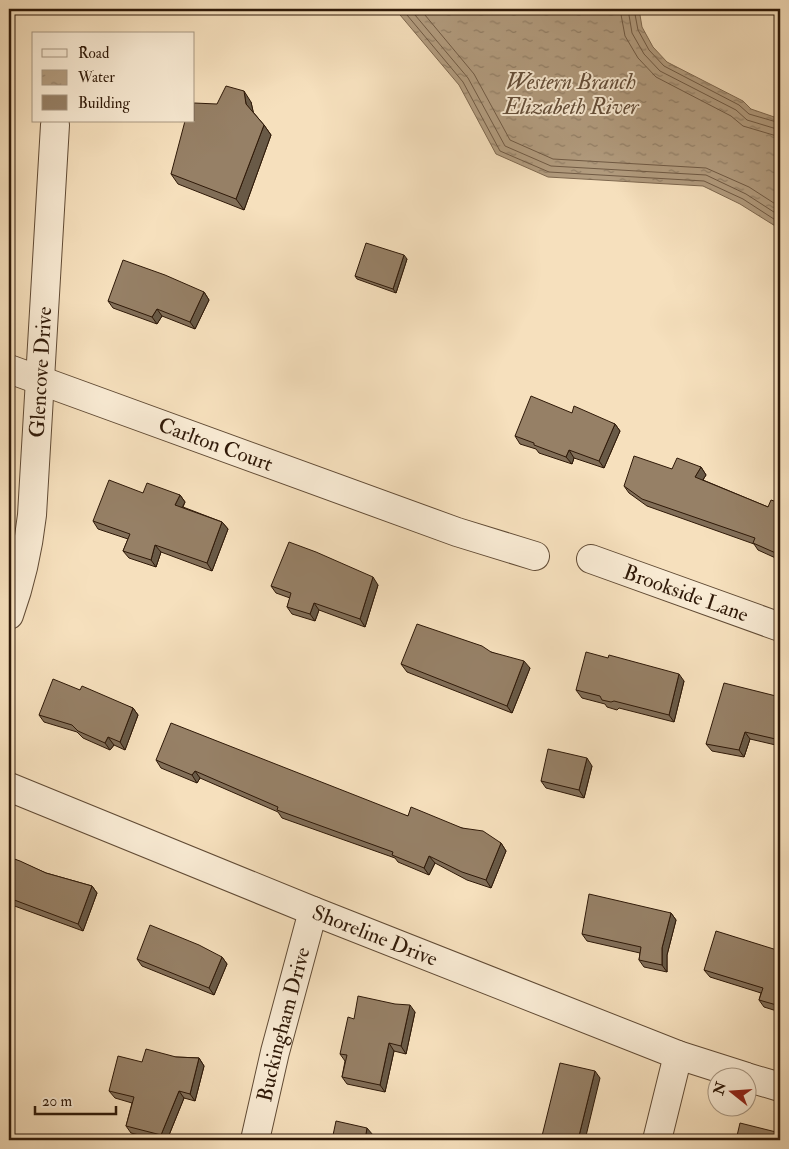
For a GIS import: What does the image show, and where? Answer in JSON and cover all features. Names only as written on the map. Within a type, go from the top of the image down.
[{"type":"street","name":"Glencove Drive","points":[[9,615],[19,588],[28,547],[56,125]]},
{"type":"street","name":"Carlton Court","points":[[9,369],[457,532],[535,556]]},
{"type":"street","name":"Brookside Lane","points":[[591,559],[780,628]]},
{"type":"street","name":"Shoreline Drive","points":[[9,786],[313,911],[678,1055],[712,1066]]},
{"type":"street","name":"Buckingham Drive","points":[[255,1140],[275,1052],[313,911]]},
{"type":"street","points":[[658,1140],[678,1055]]},
{"type":"street","name":"Shoreline Drive","points":[[756,1080],[780,1087]]},
{"type":"water","name":"Western Branch Elizabeth River","points":[[395,9],[639,9],[642,27],[653,47],[667,62],[743,101],[751,109],[780,119],[780,229],[740,204],[703,186],[548,177],[496,154],[459,85]]},
{"type":"building","points":[[226,86],[244,91],[246,104],[264,125],[236,199],[171,174],[185,122],[195,122],[195,103],[217,104]]},
{"type":"building","points":[[366,243],[404,255],[393,289],[355,276]]},
{"type":"building","points":[[123,260],[204,292],[190,322],[157,309],[152,317],[108,301]]},
{"type":"building","points":[[531,396],[572,413],[574,406],[615,424],[599,461],[569,450],[566,457],[515,436]]},
{"type":"building","points":[[634,456],[672,469],[677,458],[701,467],[695,477],[768,507],[771,500],[780,503],[780,552],[778,554],[753,543],[755,538],[642,499],[624,486]]},
{"type":"building","points":[[109,480],[143,493],[147,483],[180,495],[175,505],[222,522],[207,563],[155,545],[151,560],[123,551],[130,534],[93,521]]},
{"type":"building","points":[[289,542],[373,577],[360,619],[314,603],[310,614],[287,607],[291,593],[271,586]]},
{"type":"building","points":[[417,624],[482,646],[491,652],[524,661],[507,706],[401,664]]},
{"type":"building","points":[[586,652],[608,658],[609,655],[679,674],[669,715],[614,701],[602,700],[600,696],[576,690]]},
{"type":"building","points":[[53,679],[80,690],[82,686],[133,708],[120,742],[108,737],[105,743],[78,731],[72,725],[39,715]]},
{"type":"building","points":[[724,683],[780,697],[780,740],[745,732],[739,750],[706,744]]},
{"type":"building","points":[[171,723],[408,816],[411,807],[462,828],[483,831],[501,843],[486,880],[462,872],[429,856],[424,868],[392,855],[393,852],[277,810],[278,807],[195,771],[192,775],[156,760]]},
{"type":"building","points":[[548,749],[587,758],[579,790],[541,781]]},
{"type":"building","points":[[9,857],[46,873],[92,886],[78,924],[9,898]]},
{"type":"building","points":[[589,894],[671,913],[662,948],[662,965],[639,960],[641,947],[582,934]]},
{"type":"building","points":[[150,925],[199,945],[222,957],[209,988],[137,959]]},
{"type":"building","points":[[716,931],[780,951],[780,1006],[759,1000],[763,988],[704,970]]},
{"type":"building","points":[[358,996],[395,1004],[410,1005],[401,1046],[389,1043],[380,1085],[342,1077],[347,1055],[340,1054],[348,1017],[354,1019]]},
{"type":"building","points":[[146,1049],[176,1057],[199,1058],[190,1094],[179,1091],[161,1135],[126,1126],[134,1097],[109,1091],[118,1056],[142,1062]]},
{"type":"building","points":[[560,1063],[595,1071],[578,1140],[541,1140]]},
{"type":"building","points":[[336,1121],[367,1128],[365,1140],[332,1140]]},
{"type":"building","points":[[740,1123],[780,1133],[780,1140],[736,1140]]}]
